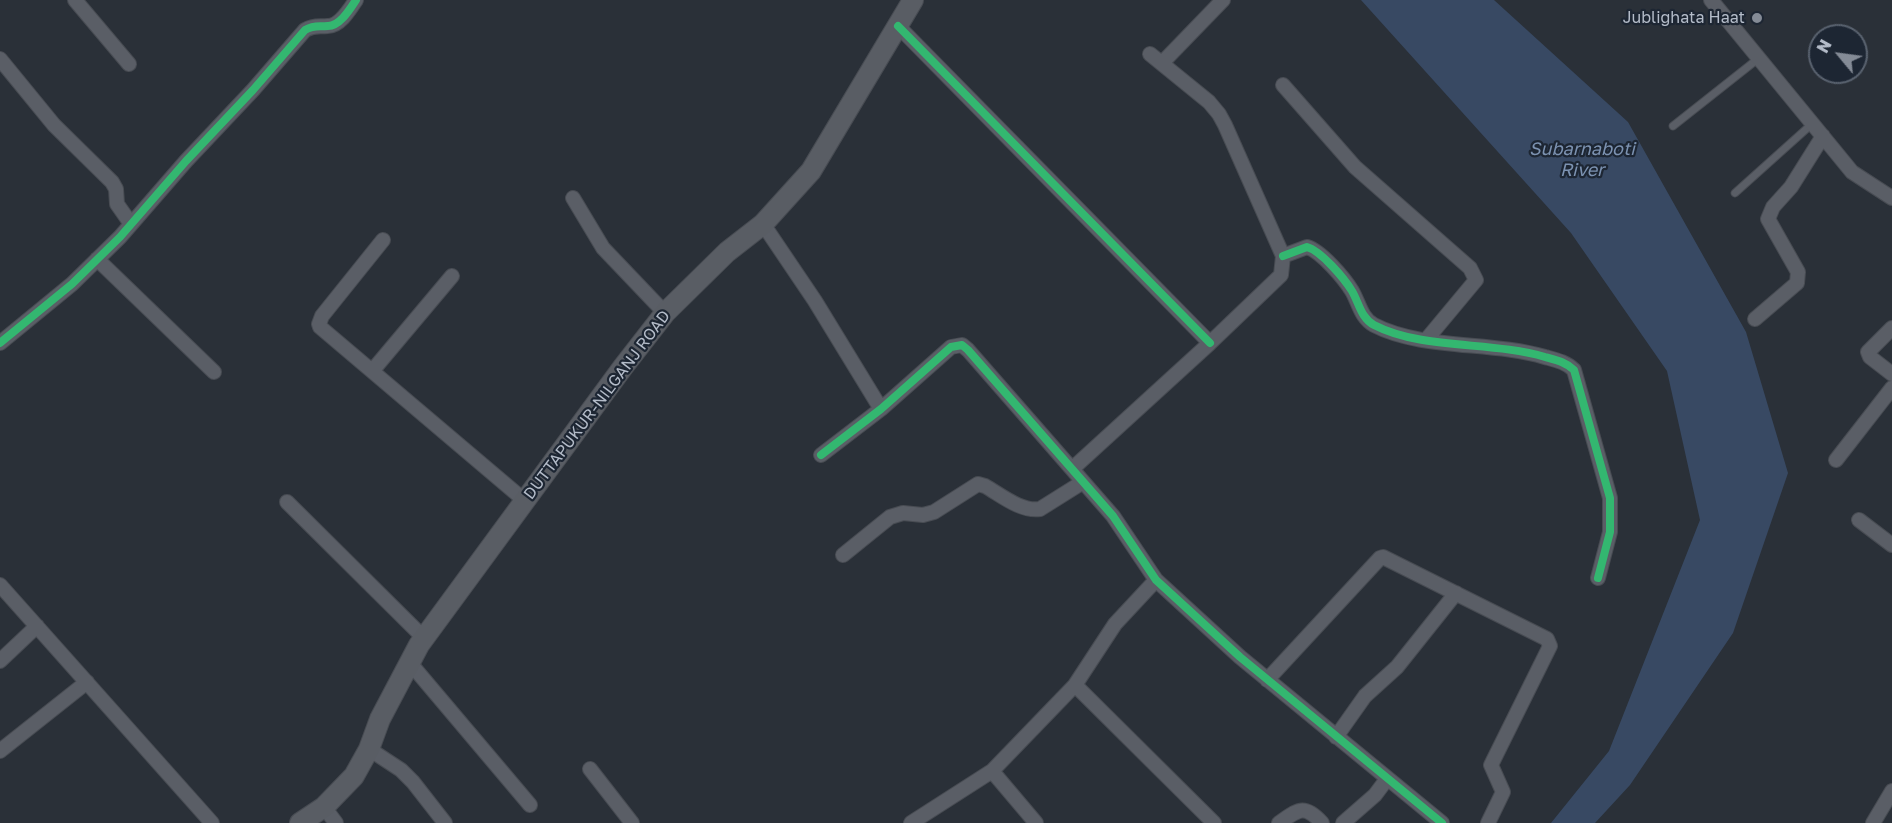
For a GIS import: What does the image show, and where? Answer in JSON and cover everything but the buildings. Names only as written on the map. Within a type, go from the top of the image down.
[{"type":"main road","name":"DUTTAPUKUR-NILGANJ ROAD","points":[[300,823],[324,807],[354,776],[369,749],[380,719],[424,638],[580,423],[665,313],[727,252],[763,224],[811,171],[913,0]]},
{"type":"street","points":[[75,0],[129,64]]},
{"type":"street","points":[[0,343],[72,284],[97,260],[305,30],[313,25],[330,27],[338,22],[356,0]]},
{"type":"street","points":[[1162,63],[1223,0]]},
{"type":"street","points":[[1711,0],[1852,172],[1892,198]]},
{"type":"street","points":[[898,26],[1210,343]]},
{"type":"street","points":[[1072,469],[1281,275],[1283,256],[1226,124],[1209,102],[1150,54]]},
{"type":"street","points":[[0,59],[54,125],[112,182],[116,189],[117,204],[131,224]]},
{"type":"street","points":[[1283,85],[1355,167],[1470,268],[1474,275],[1476,280],[1426,340]]},
{"type":"street","points":[[1755,319],[1797,283],[1799,278],[1768,219],[1769,213],[1791,187],[1823,136]]},
{"type":"street","points":[[573,198],[603,248],[665,313]]},
{"type":"street","points":[[763,224],[793,267],[881,409]]},
{"type":"street","points":[[383,240],[322,316],[319,324],[325,332],[373,370],[524,501]]},
{"type":"street","points":[[1283,256],[1307,247],[1319,253],[1348,286],[1364,316],[1375,325],[1426,340],[1521,350],[1564,363],[1574,370],[1610,498],[1610,532],[1598,578]]},
{"type":"street","points":[[97,260],[214,372]]},
{"type":"street","points":[[373,370],[452,276]]},
{"type":"street","points":[[1892,328],[1868,352],[1870,357],[1892,374]]},
{"type":"street","points":[[821,455],[881,409],[951,347],[962,345],[1119,524],[1156,580],[1267,680],[1442,823]]},
{"type":"street","points":[[1836,460],[1892,387]]},
{"type":"street","points":[[843,555],[890,517],[903,513],[923,515],[934,512],[978,484],[1033,510],[1040,509],[1083,482]]},
{"type":"street","points":[[286,502],[424,638]]},
{"type":"street","points":[[1858,520],[1892,545]]},
{"type":"street","points":[[1267,680],[1380,558],[1387,558],[1550,641],[1550,646],[1491,765],[1503,792],[1488,823]]},
{"type":"street","points":[[911,823],[992,771],[1076,685],[1115,624],[1156,580]]},
{"type":"street","points":[[0,585],[213,823]]},
{"type":"street","points":[[1336,737],[1365,696],[1397,666],[1456,593]]},
{"type":"street","points":[[0,661],[37,627]]},
{"type":"street","points":[[410,663],[530,805]]},
{"type":"street","points":[[0,751],[87,682]]},
{"type":"street","points":[[1076,685],[1214,823]]},
{"type":"street","points":[[369,749],[401,770],[445,823]]},
{"type":"street","points":[[590,770],[632,823]]},
{"type":"street","points":[[992,771],[1036,823]]},
{"type":"street","points":[[1343,823],[1375,795],[1387,779]]},
{"type":"street","points":[[1873,823],[1892,790]]},
{"type":"street","points":[[324,807],[336,823]]},
{"type":"street","points":[[1279,823],[1297,811],[1305,810],[1312,813],[1322,823]]},
{"type":"lane","points":[[1673,126],[1759,58]]},
{"type":"lane","points":[[1735,193],[1813,123]]},
{"type":"water","name":"Subarnaboti River","points":[[1361,0],[1494,0],[1628,122],[1746,332],[1788,473],[1733,633],[1630,785],[1595,823],[1551,823],[1609,751],[1700,520],[1667,371],[1571,233]]},
{"type":"cycle path","points":[[0,343],[72,284],[120,237],[305,30],[337,23],[356,0]]},
{"type":"cycle path","points":[[898,26],[1210,343]]},
{"type":"cycle path","points":[[1283,256],[1307,247],[1319,254],[1352,291],[1366,318],[1374,325],[1393,333],[1435,342],[1524,352],[1561,362],[1574,370],[1610,498],[1610,532],[1598,578]]},
{"type":"cycle path","points":[[821,455],[881,409],[951,347],[962,345],[1113,516],[1156,580],[1240,657],[1442,823]]},
{"type":"place","name":"Jublighata Haat","points":[[1757,18]]}]
